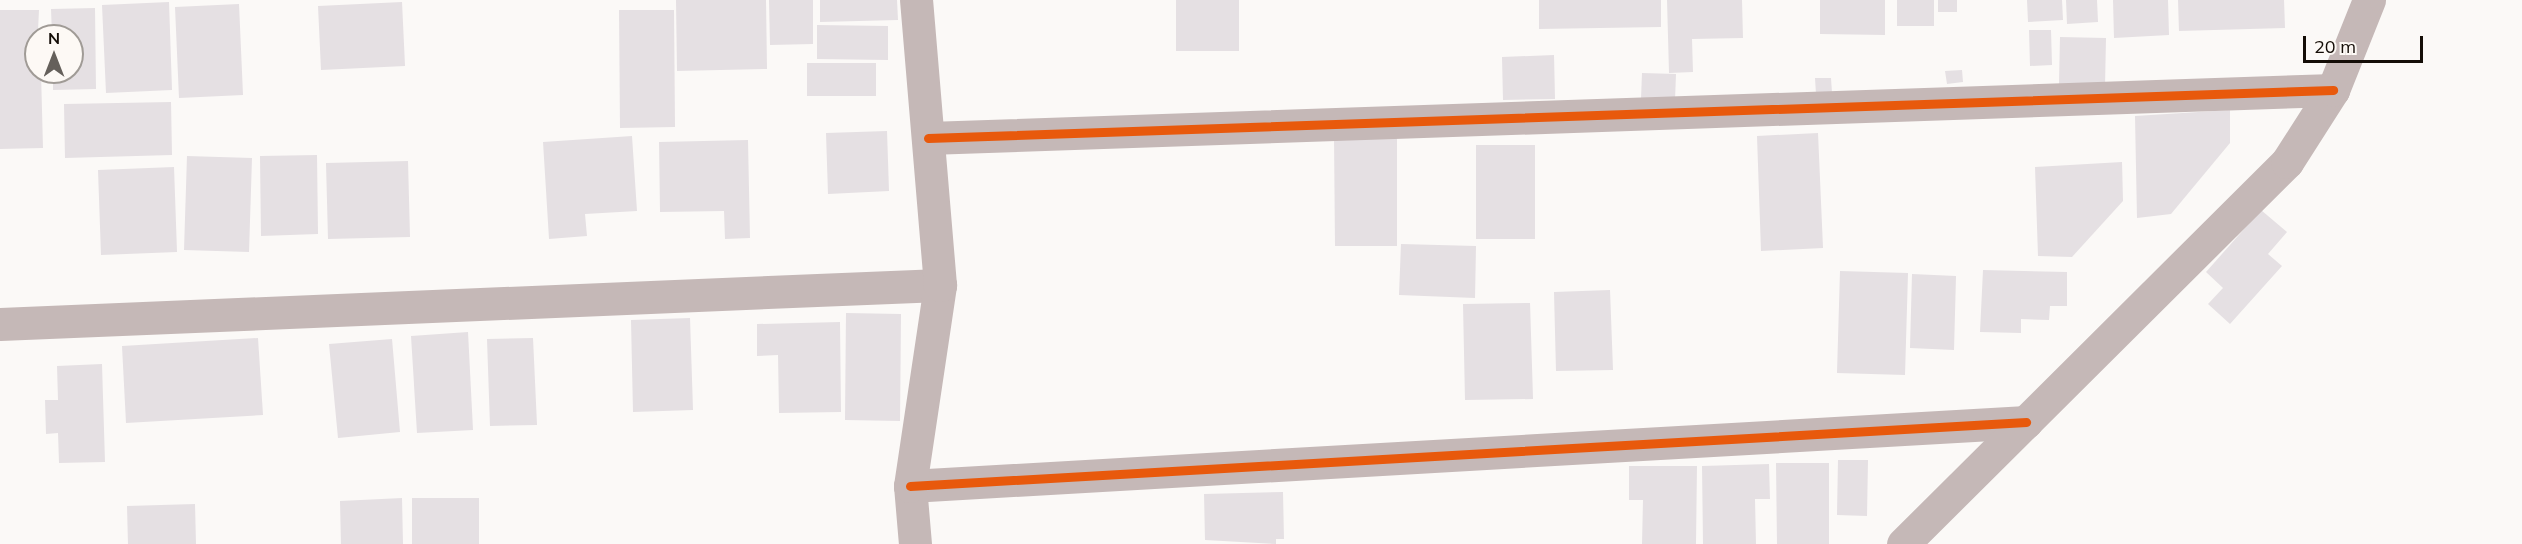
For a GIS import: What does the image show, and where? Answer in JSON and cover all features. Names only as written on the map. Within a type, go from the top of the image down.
[{"type":"street","points":[[915,544],[910,486],[940,285],[916,0]]},
{"type":"street","points":[[1903,544],[2287,162],[2334,90],[2369,0]]},
{"type":"street","points":[[928,138],[2334,90]]},
{"type":"street","points":[[0,324],[940,285]]},
{"type":"street","points":[[910,486],[2026,422]]},
{"type":"building","points":[[676,0],[766,0],[767,69],[677,71]]},
{"type":"building","points":[[769,0],[813,0],[813,44],[770,45]]},
{"type":"building","points":[[820,0],[897,0],[898,20],[820,22]]},
{"type":"building","points":[[1176,0],[1239,0],[1239,51],[1176,51]]},
{"type":"building","points":[[1539,0],[1661,0],[1661,27],[1539,29]]},
{"type":"building","points":[[1667,0],[1742,0],[1743,38],[1692,39],[1693,72],[1669,73]]},
{"type":"building","points":[[1820,0],[1885,0],[1885,35],[1820,34]]},
{"type":"building","points":[[1897,0],[1934,0],[1934,26],[1897,26]]},
{"type":"building","points":[[1938,0],[1957,0],[1957,12],[1938,12]]},
{"type":"building","points":[[2027,0],[2062,0],[2063,20],[2028,22]]},
{"type":"building","points":[[2066,0],[2097,0],[2098,22],[2067,24]]},
{"type":"building","points":[[2113,0],[2168,0],[2169,35],[2114,38]]},
{"type":"building","points":[[2178,0],[2284,0],[2285,28],[2179,31]]},
{"type":"building","points":[[169,2],[172,90],[106,93],[102,5]]},
{"type":"building","points":[[402,2],[405,66],[321,70],[318,6]]},
{"type":"building","points":[[239,4],[243,95],[179,98],[175,7]]},
{"type":"building","points":[[95,8],[96,89],[53,90],[53,84],[84,84],[84,24],[52,24],[51,9]]},
{"type":"building","points":[[0,10],[39,10],[38,24],[24,24],[24,84],[41,84],[43,148],[0,149]]},
{"type":"building","points":[[619,10],[674,10],[675,127],[620,128]]},
{"type":"building","points":[[817,25],[888,26],[888,60],[817,59]]},
{"type":"building","points":[[2029,30],[2051,30],[2052,65],[2030,66]]},
{"type":"building","points":[[2060,37],[2106,38],[2105,86],[2059,84]]},
{"type":"building","points":[[1554,55],[1555,99],[1503,100],[1502,57]]},
{"type":"building","points":[[807,63],[876,63],[876,96],[807,96]]},
{"type":"building","points":[[1962,70],[1963,82],[1947,84],[1945,71]]},
{"type":"building","points":[[1642,73],[1676,74],[1675,100],[1641,99]]},
{"type":"building","points":[[1815,78],[1831,78],[1832,93],[1816,94]]},
{"type":"building","points":[[171,102],[172,155],[65,158],[64,104]]},
{"type":"building","points":[[2230,110],[2230,143],[2171,214],[2137,218],[2135,116]]},
{"type":"building","points":[[887,131],[889,191],[828,194],[826,133]]},
{"type":"building","points":[[1818,133],[1823,248],[1761,251],[1757,136]]},
{"type":"building","points":[[1397,135],[1397,246],[1335,246],[1334,136]]},
{"type":"building","points":[[632,136],[637,211],[585,214],[587,236],[549,239],[543,142]]},
{"type":"building","points":[[748,140],[750,238],[725,239],[724,211],[660,212],[659,142]]},
{"type":"building","points":[[1476,145],[1535,145],[1535,239],[1476,239]]},
{"type":"building","points":[[317,155],[318,234],[261,236],[260,156]]},
{"type":"building","points":[[187,156],[252,158],[249,252],[184,250]]},
{"type":"building","points":[[408,161],[410,237],[328,239],[326,163]]},
{"type":"building","points":[[2122,162],[2123,201],[2072,257],[2038,256],[2035,167]]},
{"type":"building","points":[[174,167],[177,252],[101,255],[98,170]]},
{"type":"building","points":[[2261,210],[2287,232],[2268,254],[2282,266],[2230,324],[2208,304],[2223,288],[2206,272]]},
{"type":"building","points":[[1401,244],[1476,246],[1475,298],[1399,295]]},
{"type":"building","points":[[1983,270],[2067,272],[2067,306],[2050,306],[2049,320],[2021,319],[2021,333],[1980,332]]},
{"type":"building","points":[[1840,271],[1908,273],[1905,375],[1837,373]]},
{"type":"building","points":[[1912,274],[1956,276],[1954,350],[1910,348]]},
{"type":"building","points":[[1610,290],[1613,370],[1556,371],[1554,292]]},
{"type":"building","points":[[1530,303],[1533,399],[1465,400],[1463,304]]},
{"type":"building","points":[[846,313],[901,314],[900,421],[845,420]]},
{"type":"building","points":[[690,318],[693,410],[633,412],[631,320]]},
{"type":"building","points":[[840,322],[841,412],[779,413],[778,355],[757,356],[757,324]]},
{"type":"building","points":[[468,332],[473,430],[417,433],[411,336]]},
{"type":"building","points":[[258,338],[263,415],[126,423],[122,346]]},
{"type":"building","points":[[533,338],[537,425],[490,426],[487,339]]},
{"type":"building","points":[[392,339],[400,432],[338,438],[329,344]]},
{"type":"building","points":[[102,364],[105,462],[59,463],[58,433],[46,434],[45,400],[58,400],[57,366]]},
{"type":"building","points":[[1838,460],[1868,460],[1867,516],[1837,515]]},
{"type":"building","points":[[1776,463],[1829,463],[1829,544],[1777,544]]},
{"type":"building","points":[[1769,464],[1770,499],[1755,499],[1756,544],[1703,544],[1702,466]]},
{"type":"building","points":[[1629,466],[1697,466],[1696,544],[1642,544],[1643,500],[1629,500]]},
{"type":"building","points":[[1283,492],[1284,539],[1276,539],[1276,544],[1205,540],[1204,494]]},
{"type":"building","points":[[402,498],[403,544],[341,544],[340,501]]},
{"type":"building","points":[[412,498],[479,498],[479,544],[412,544]]},
{"type":"building","points":[[195,504],[196,544],[128,544],[127,506]]},
{"type":"cycle path","points":[[928,138],[2333,90]]},
{"type":"cycle path","points":[[910,486],[2026,422]]}]
